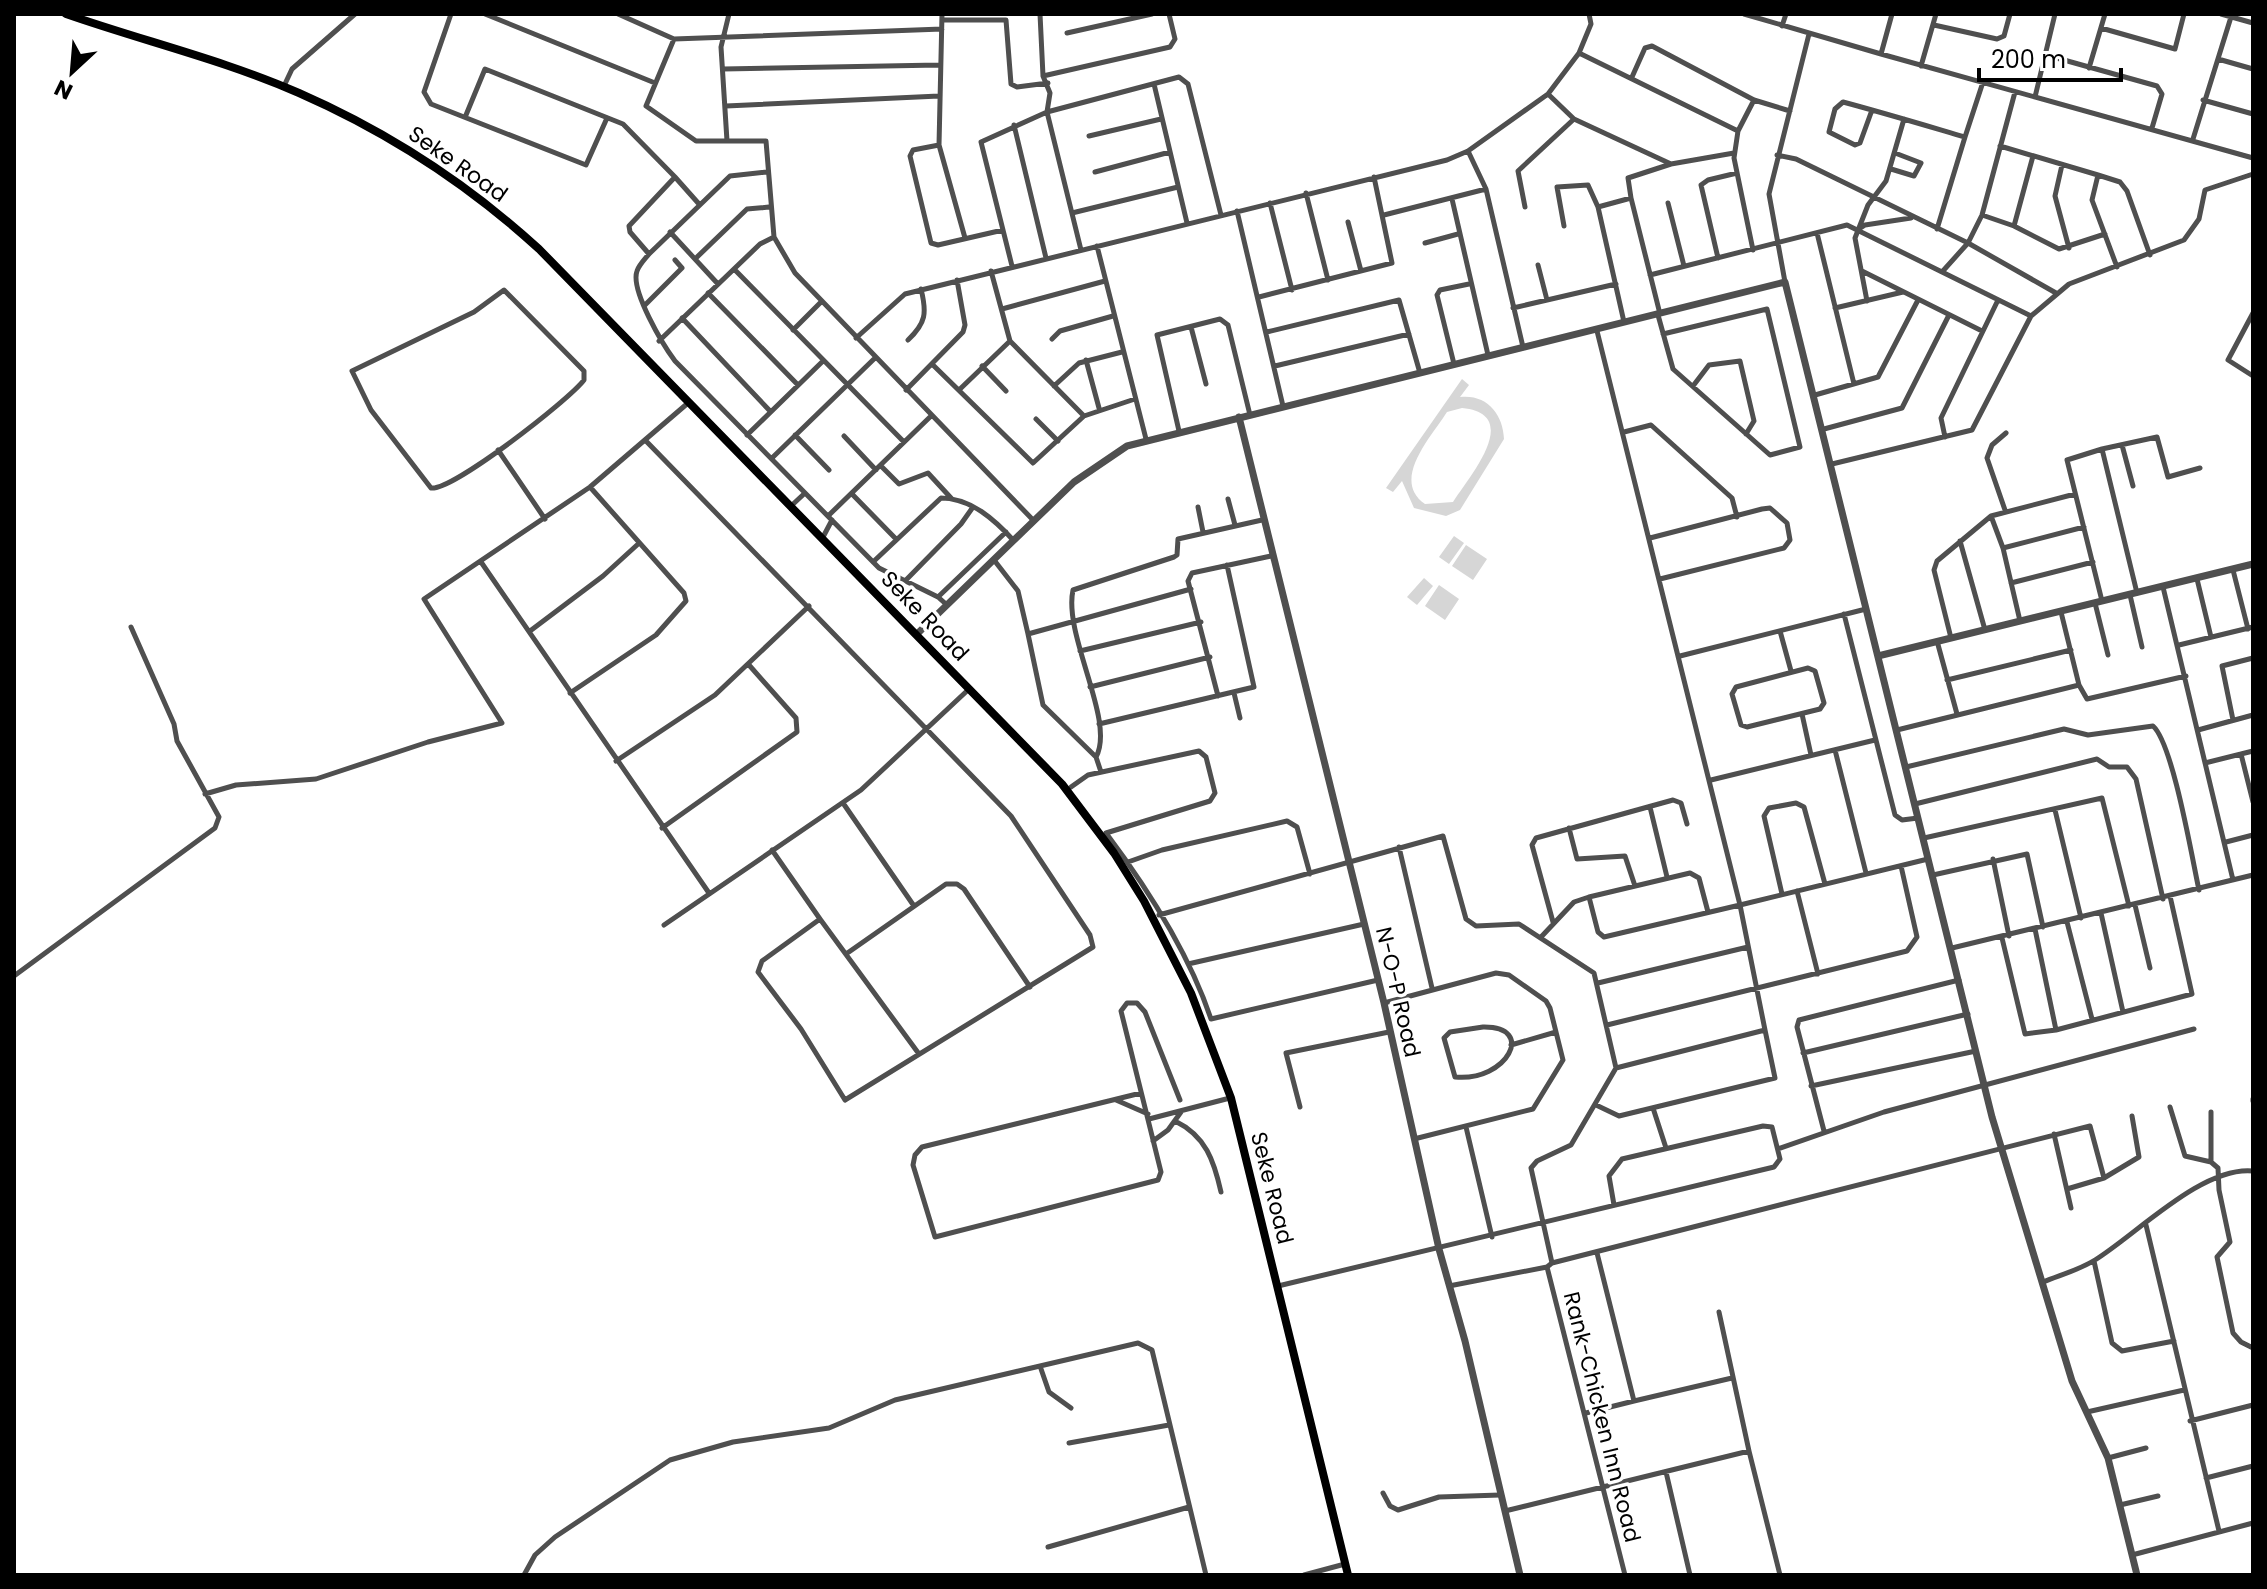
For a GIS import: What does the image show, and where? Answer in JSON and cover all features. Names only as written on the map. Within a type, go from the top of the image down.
[{"type":"main road","name":"Seke Road","points":[[66,14],[284,86],[405,147],[505,218],[1062,784],[1114,853],[1171,952],[1231,1098],[1348,1575]]},
{"type":"street","points":[[284,86],[292,69],[355,14]]},
{"type":"street","points":[[451,14],[424,96],[431,104],[466,115],[586,165],[607,118]]},
{"type":"street","points":[[485,14],[655,83]]},
{"type":"street","points":[[618,14],[674,39],[942,29]]},
{"type":"street","points":[[727,141],[722,37],[729,14]]},
{"type":"street","points":[[1040,14],[1043,76],[1048,83],[1047,112],[1081,250]]},
{"type":"street","points":[[1067,33],[1152,14]]},
{"type":"street","points":[[1043,76],[1170,47],[1175,39],[1170,15],[1180,14]]},
{"type":"street","points":[[856,338],[899,297],[921,289],[1447,160],[1468,151],[1548,94],[1579,53],[1591,24],[1589,14]]},
{"type":"street","points":[[1744,14],[2253,158]]},
{"type":"street","points":[[1782,26],[1786,14]]},
{"type":"street","points":[[1881,54],[1892,14]]},
{"type":"street","points":[[1921,66],[1936,14]]},
{"type":"street","points":[[1934,25],[1997,39],[2004,36],[2010,14]]},
{"type":"street","points":[[2035,97],[2055,14]]},
{"type":"street","points":[[2089,68],[2105,14]]},
{"type":"street","points":[[2101,28],[2175,49],[2184,14]]},
{"type":"street","points":[[2221,14],[2253,23]]},
{"type":"street","points":[[965,238],[939,145],[942,17],[1005,19],[1011,84],[1017,87],[1048,83]]},
{"type":"street","points":[[2193,139],[2231,17]]},
{"type":"street","points":[[1809,34],[1769,194],[1785,282],[1824,429],[1983,1084],[2072,1381],[2108,1458],[2137,1575]]},
{"type":"street","points":[[674,39],[646,106],[696,141],[766,141],[769,207],[774,237],[795,273],[1035,521]]},
{"type":"street","points":[[1632,77],[1645,48],[1652,46],[1754,100],[1790,111]]},
{"type":"street","points":[[1579,53],[1738,131]]},
{"type":"street","points":[[2046,55],[2157,86],[2162,94],[2152,128]]},
{"type":"street","points":[[2218,59],[2253,69]]},
{"type":"street","points":[[723,69],[939,65]]},
{"type":"street","points":[[466,115],[485,69],[632,129],[699,204]]},
{"type":"street","points":[[1012,266],[981,144],[985,138],[1047,112],[1179,77],[1187,80],[1221,215]]},
{"type":"street","points":[[1937,229],[1983,82]]},
{"type":"street","points":[[1154,84],[1187,223]]},
{"type":"street","points":[[1942,272],[1968,243],[1982,215],[2015,92]]},
{"type":"street","points":[[1548,94],[1574,119],[1671,164]]},
{"type":"street","points":[[726,106],[939,96]]},
{"type":"street","points":[[1753,250],[1734,153],[1738,131],[1754,100]]},
{"type":"street","points":[[2203,100],[2253,114]]},
{"type":"street","points":[[1872,110],[1860,143],[1855,145],[1829,132],[1838,103],[1872,110],[1965,137]]},
{"type":"street","points":[[1089,136],[1161,119]]},
{"type":"street","points":[[1525,207],[1518,171],[1574,119]]},
{"type":"street","points":[[1867,301],[1855,238],[1861,217],[1891,169],[1904,119]]},
{"type":"street","points":[[1014,125],[1046,258]]},
{"type":"street","points":[[939,145],[913,150],[910,156],[930,241],[938,245],[1003,230]]},
{"type":"street","points":[[2000,146],[2120,182],[2127,191],[2150,255]]},
{"type":"street","points":[[1468,151],[1486,189],[1523,348]]},
{"type":"street","points":[[1095,172],[1170,152]]},
{"type":"street","points":[[1663,334],[1767,309],[1800,447],[1770,455],[1673,369],[1663,334],[1631,198],[1628,178],[1671,164],[1734,153]]},
{"type":"street","points":[[1891,169],[1914,176],[1921,163],[1895,153]]},
{"type":"street","points":[[1777,155],[1796,159],[1968,243],[2045,283],[2056,293]]},
{"type":"street","points":[[2014,226],[2033,156]]},
{"type":"street","points":[[2062,165],[2055,196],[2069,248]]},
{"type":"street","points":[[767,172],[730,176],[670,232],[649,254],[636,274],[659,341],[873,562],[947,605]]},
{"type":"street","points":[[1718,258],[1701,185],[1708,180],[1737,173]]},
{"type":"street","points":[[1832,464],[1972,430],[2031,316],[2056,293],[2069,284],[2177,244],[2190,232],[2202,211],[2205,190],[2253,174]]},
{"type":"street","points":[[2098,175],[2092,200],[2117,267]]},
{"type":"street","points":[[649,254],[630,232],[629,226],[675,177]]},
{"type":"street","points":[[1259,297],[1390,265],[1393,261],[1374,177]]},
{"type":"street","points":[[1564,226],[1557,187],[1588,185],[1598,207],[1625,323]]},
{"type":"street","points":[[1072,213],[1178,187]]},
{"type":"street","points":[[1384,215],[1486,189]]},
{"type":"street","points":[[1306,193],[1328,280]]},
{"type":"street","points":[[1598,207],[1631,198]]},
{"type":"street","points":[[1452,199],[1489,356]]},
{"type":"street","points":[[1270,203],[1292,290]]},
{"type":"street","points":[[1668,203],[1684,266]]},
{"type":"street","points":[[695,259],[747,209],[769,207]]},
{"type":"street","points":[[1237,211],[1283,406]]},
{"type":"street","points":[[1982,215],[2014,226],[2059,249],[2105,234]]},
{"type":"street","points":[[1858,230],[1865,225],[1914,218]]},
{"type":"street","points":[[1348,222],[1361,271]]},
{"type":"street","points":[[1650,275],[1844,225],[2031,316]]},
{"type":"street","points":[[670,232],[718,284]]},
{"type":"street","points":[[1817,233],[1854,384]]},
{"type":"street","points":[[1425,243],[1458,234]]},
{"type":"street","points":[[659,341],[760,244],[774,237]]},
{"type":"street","points":[[1097,246],[1146,439]]},
{"type":"street","points":[[645,305],[682,268],[675,260]]},
{"type":"street","points":[[1538,265],[1547,300]]},
{"type":"street","points":[[734,269],[904,442]]},
{"type":"street","points":[[1861,270],[1982,331]]},
{"type":"street","points":[[991,271],[1010,341],[1084,416]]},
{"type":"street","points":[[906,390],[959,338],[965,325],[957,280]]},
{"type":"street","points":[[1002,309],[1105,281]]},
{"type":"street","points":[[917,634],[1095,465],[1146,439],[1597,331],[1785,282]]},
{"type":"street","points":[[1454,364],[1437,295],[1440,290],[1470,284]]},
{"type":"street","points":[[1513,308],[1616,284]]},
{"type":"street","points":[[908,340],[921,326],[926,314],[921,289]]},
{"type":"street","points":[[504,290],[585,374],[583,383],[564,401],[498,450],[445,487],[431,488],[371,410],[352,371],[474,312],[504,290]]},
{"type":"street","points":[[1835,308],[1903,292]]},
{"type":"street","points":[[708,293],[798,385]]},
{"type":"street","points":[[1267,332],[1396,299],[1402,301],[1420,373]]},
{"type":"street","points":[[1815,395],[1878,377],[1918,300]]},
{"type":"street","points":[[1945,437],[1941,418],[1998,300]]},
{"type":"street","points":[[793,330],[821,302]]},
{"type":"street","points":[[2253,313],[2228,360],[2253,376]]},
{"type":"street","points":[[1824,429],[1902,408],[1949,315]]},
{"type":"street","points":[[1052,339],[1060,331],[1113,316]]},
{"type":"street","points":[[682,318],[770,411]]},
{"type":"street","points":[[1179,431],[1157,335],[1220,319],[1226,322],[1250,415]]},
{"type":"street","points":[[1191,327],[1206,384]]},
{"type":"street","points":[[1159,915],[1443,836],[1466,919],[1476,926],[1514,922],[1542,936],[1589,967],[1597,983],[1616,1068],[1596,1105],[1619,1116],[1775,1078],[1711,780],[1597,331]]},
{"type":"street","points":[[1275,366],[1409,334]]},
{"type":"street","points":[[959,390],[1010,341]]},
{"type":"street","points":[[1054,386],[1086,360],[1122,352]]},
{"type":"street","points":[[772,458],[875,358]]},
{"type":"street","points":[[1086,360],[1099,408]]},
{"type":"street","points":[[747,435],[823,361]]},
{"type":"street","points":[[1693,386],[1709,365],[1740,361],[1754,421],[1746,434]]},
{"type":"street","points":[[933,365],[1030,462],[1037,461],[1084,416],[1099,408],[1135,399]]},
{"type":"street","points":[[982,366],[1006,391]]},
{"type":"street","points":[[205,794],[236,785],[316,779],[428,742],[502,723],[424,599],[590,487],[689,402]]},
{"type":"street","points":[[822,539],[830,518],[931,416]]},
{"type":"street","name":"N-O-P Road","points":[[1239,417],[1262,520],[1384,1003],[1439,1249],[1520,1575]]},
{"type":"street","points":[[1036,419],[1058,441]]},
{"type":"street","points":[[1624,432],[1651,425],[1732,498],[1737,517]]},
{"type":"street","points":[[2005,510],[1987,458],[1992,445],[2006,433]]},
{"type":"street","points":[[795,435],[829,470]]},
{"type":"street","points":[[844,436],[899,484],[928,473],[951,498],[987,513],[1014,541]]},
{"type":"street","points":[[2108,655],[2093,562],[2067,460],[2157,437],[2168,477],[2200,468]]},
{"type":"street","points":[[646,441],[1011,816],[1093,940],[1091,950],[845,1100],[801,1029],[758,972],[762,961],[820,919]]},
{"type":"street","points":[[2122,445],[2133,486]]},
{"type":"street","points":[[2102,449],[2134,594],[2142,647]]},
{"type":"street","points":[[498,450],[545,519]]},
{"type":"street","points":[[570,693],[656,635],[686,601],[684,593],[637,545],[590,487]]},
{"type":"street","points":[[791,506],[805,493]]},
{"type":"street","points":[[852,494],[896,539]]},
{"type":"street","points":[[1951,638],[1934,565],[1991,516],[2075,494]]},
{"type":"street","points":[[873,562],[936,500],[951,498]]},
{"type":"street","points":[[1228,499],[1235,525]]},
{"type":"street","points":[[906,580],[961,524],[973,507]]},
{"type":"street","points":[[1198,507],[1203,532]]},
{"type":"street","points":[[1650,538],[1770,508],[1787,523],[1789,545],[1660,579]]},
{"type":"street","points":[[1991,516],[2003,548],[2020,622]]},
{"type":"street","points":[[1096,757],[1102,746],[1099,724],[1073,620],[1071,593],[1075,588],[1174,557],[1177,555],[1178,539],[1262,520]]},
{"type":"street","points":[[2003,548],[2084,527]]},
{"type":"street","points":[[938,597],[1006,532]]},
{"type":"street","points":[[1960,541],[1985,630]]},
{"type":"street","points":[[530,631],[603,576],[637,545]]},
{"type":"street","points":[[1218,696],[1188,581],[1192,573],[1271,556]]},
{"type":"street","points":[[994,560],[1018,591],[1043,705],[1096,757],[1101,772]]},
{"type":"street","points":[[481,562],[709,893]]},
{"type":"street","points":[[2011,583],[2093,562]]},
{"type":"street","points":[[1878,656],[2253,564]]},
{"type":"street","points":[[1099,724],[1254,687],[1227,565]]},
{"type":"street","points":[[2179,645],[2251,628],[2233,570]]},
{"type":"street","points":[[2197,579],[2211,637]]},
{"type":"street","points":[[2163,587],[2233,880]]},
{"type":"street","points":[[1028,634],[1191,589]]},
{"type":"street","points":[[616,761],[710,698],[809,606]]},
{"type":"street","points":[[1680,656],[1867,609]]},
{"type":"street","points":[[2061,612],[2083,697],[2091,700],[2186,676]]},
{"type":"street","points":[[1844,614],[1895,815],[1902,820],[1919,817]]},
{"type":"street","points":[[1080,651],[1201,622]]},
{"type":"street","points":[[14,976],[215,828],[219,817],[177,741],[174,724],[131,627]]},
{"type":"street","points":[[1780,631],[1791,671]]},
{"type":"street","points":[[1937,641],[1957,714]]},
{"type":"street","points":[[1947,680],[2071,650]]},
{"type":"street","points":[[1090,687],[1210,657]]},
{"type":"street","points":[[2233,720],[2222,666],[2253,658]]},
{"type":"street","points":[[662,828],[797,732],[796,718],[749,665]]},
{"type":"street","points":[[1813,669],[1824,703],[1820,709],[1746,727],[1739,721],[1732,694],[1736,687],[1791,671],[1813,669]]},
{"type":"street","points":[[1897,730],[2079,685]]},
{"type":"street","points":[[664,925],[843,803],[970,689]]},
{"type":"street","points":[[1234,693],[1240,718]]},
{"type":"street","points":[[1802,714],[1811,755]]},
{"type":"street","points":[[2198,730],[2253,715]]},
{"type":"street","points":[[1906,767],[2064,729],[2088,735],[2153,726],[2162,737],[2169,759],[2199,890]]},
{"type":"street","points":[[1711,780],[1875,740]]},
{"type":"street","points":[[1835,750],[1866,873]]},
{"type":"street","points":[[1071,787],[1088,775],[1101,772],[1199,751],[1206,757],[1215,793],[1210,801],[1106,833],[1128,862],[1188,964],[1211,1019],[1378,980]]},
{"type":"street","points":[[2205,763],[2253,751]]},
{"type":"street","points":[[2241,754],[2253,802]]},
{"type":"street","points":[[1915,804],[2097,759],[2109,767],[2127,767],[2136,779],[2163,899]]},
{"type":"street","points":[[1924,838],[2102,798],[2150,968]]},
{"type":"street","points":[[1553,922],[1532,845],[1540,836],[1680,801],[1687,824]]},
{"type":"street","points":[[843,803],[914,906]]},
{"type":"street","points":[[1782,894],[1764,816],[1769,808],[1796,803],[1804,807],[1825,884]]},
{"type":"street","points":[[1650,807],[1667,877]]},
{"type":"street","points":[[2054,810],[2081,918]]},
{"type":"street","points":[[1128,862],[1162,850],[1287,821],[1297,827],[1310,874]]},
{"type":"street","points":[[1569,828],[1577,859],[1625,856],[1635,886]]},
{"type":"street","points":[[2226,842],[2253,835]]},
{"type":"street","points":[[1399,847],[1432,988]]},
{"type":"street","points":[[772,850],[919,1054]]},
{"type":"street","points":[[1933,875],[2020,853],[2029,856],[2043,927]]},
{"type":"street","points":[[1589,897],[1598,932],[1604,937],[1929,859]]},
{"type":"street","points":[[1993,859],[2025,1034],[2056,1030],[2192,994],[2170,896]]},
{"type":"street","points":[[1607,1025],[1905,952],[1915,942],[1901,866]]},
{"type":"street","points":[[1542,936],[1574,902],[1690,873],[1697,876],[1708,912]]},
{"type":"street","points":[[1952,948],[2253,875]]},
{"type":"street","points":[[846,954],[946,884],[957,884],[964,889],[1030,987]]},
{"type":"street","points":[[1797,891],[1818,974]]},
{"type":"street","points":[[2101,913],[2123,1012]]},
{"type":"street","points":[[2067,922],[2092,1019]]},
{"type":"street","points":[[1188,964],[1364,924]]},
{"type":"street","points":[[2035,929],[2056,1030]]},
{"type":"street","points":[[1597,983],[1748,947]]},
{"type":"street","points":[[1384,1003],[1496,973],[1509,975],[1546,1001],[1563,1060],[1538,1105],[1527,1111],[1414,1139]]},
{"type":"street","points":[[1824,1131],[1797,1027],[1799,1020],[1960,980]]},
{"type":"street","points":[[1141,1093],[918,1151],[913,1165],[935,1237],[1155,1182],[1161,1176],[1148,1116],[1121,1011],[1133,1002],[1145,1012],[1180,1100]]},
{"type":"street","points":[[1803,1053],[1968,1014]]},
{"type":"street","points":[[1488,1026],[1503,1031],[1511,1045],[1507,1059],[1498,1069],[1458,1078],[1451,1072],[1443,1042],[1450,1032],[1488,1026]]},
{"type":"street","points":[[1778,1149],[1824,1131],[1983,1084],[2194,1029]]},
{"type":"street","points":[[1616,1068],[1765,1030]]},
{"type":"street","points":[[1300,1107],[1286,1053],[1389,1032]]},
{"type":"street","points":[[1511,1045],[1556,1032]]},
{"type":"street","points":[[1811,1086],[1977,1051]]},
{"type":"street","points":[[1115,1100],[1148,1116],[1231,1098]]},
{"type":"street","name":"Rank-Chicken Inn Road","points":[[1596,1105],[1571,1145],[1537,1161],[1531,1168],[1550,1265],[1625,1575]]},
{"type":"street","points":[[2170,1107],[2185,1156],[2211,1162],[2218,1168],[2217,1177],[2230,1242],[2217,1257],[2233,1333],[2253,1348]]},
{"type":"street","points":[[1653,1108],[1666,1148]]},
{"type":"street","points":[[1153,1141],[1182,1111]]},
{"type":"street","points":[[2211,1112],[2211,1162]]},
{"type":"street","points":[[2067,1189],[2104,1178],[2139,1157],[2132,1116]]},
{"type":"street","points":[[1175,1121],[1197,1135],[1205,1145],[1221,1192]]},
{"type":"street","points":[[1278,1286],[1543,1225],[1774,1167],[1780,1159],[1772,1127],[1767,1125],[1622,1159],[1613,1166],[1609,1176],[1614,1205]]},
{"type":"street","points":[[1449,1286],[1550,1265],[2090,1126],[2104,1178]]},
{"type":"street","points":[[1466,1127],[1492,1237]]},
{"type":"street","points":[[2054,1134],[2071,1208]]},
{"type":"street","points":[[2043,1282],[2094,1261],[2217,1177],[2227,1172],[2253,1171]]},
{"type":"street","points":[[2146,1225],[2190,1421],[2219,1531]]},
{"type":"street","points":[[1597,1253],[1634,1401]]},
{"type":"street","points":[[2094,1261],[2112,1343],[2122,1351],[2174,1341]]},
{"type":"street","points":[[1719,1312],[1780,1575]]},
{"type":"street","points":[[524,1575],[535,1555],[555,1537],[670,1460],[733,1442],[829,1428],[895,1400],[1144,1344],[1152,1350],[1206,1575]]},
{"type":"street","points":[[1040,1366],[1049,1392],[1071,1408]]},
{"type":"street","points":[[1586,1413],[1732,1378]]},
{"type":"street","points":[[2087,1412],[2184,1390]]},
{"type":"street","points":[[2190,1421],[2253,1405]]},
{"type":"street","points":[[1069,1443],[1169,1425]]},
{"type":"street","points":[[2108,1458],[2146,1448]]},
{"type":"street","points":[[1504,1511],[1603,1484],[1749,1451]]},
{"type":"street","points":[[2206,1478],[2253,1466]]},
{"type":"street","points":[[1666,1472],[1690,1575]]},
{"type":"street","points":[[1383,1493],[1390,1506],[1398,1510],[1439,1497],[1500,1495]]},
{"type":"street","points":[[2119,1505],[2158,1496]]},
{"type":"street","points":[[1048,1547],[1189,1507]]},
{"type":"street","points":[[2131,1556],[2253,1523]]},
{"type":"street","points":[[1304,1575],[1345,1564]]},
{"type":"shaded area","points":[[1462,379],[1469,385],[1460,397],[1486,402],[1497,414],[1504,439],[1460,510],[1446,516],[1414,508],[1402,481],[1393,492],[1386,488]],"holes":[[[1462,408],[1480,413],[1489,422],[1491,434],[1479,463],[1453,502],[1425,504],[1415,494],[1412,483],[1417,458],[1424,445],[1447,412]]]},
{"type":"shaded area","points":[[1454,536],[1464,543],[1449,564],[1439,557]]},
{"type":"shaded area","points":[[1466,545],[1487,559],[1473,580],[1452,566]]},
{"type":"shaded area","points":[[1424,578],[1433,586],[1417,605],[1407,597]]},
{"type":"shaded area","points":[[1439,585],[1459,599],[1445,620],[1425,606]]}]
